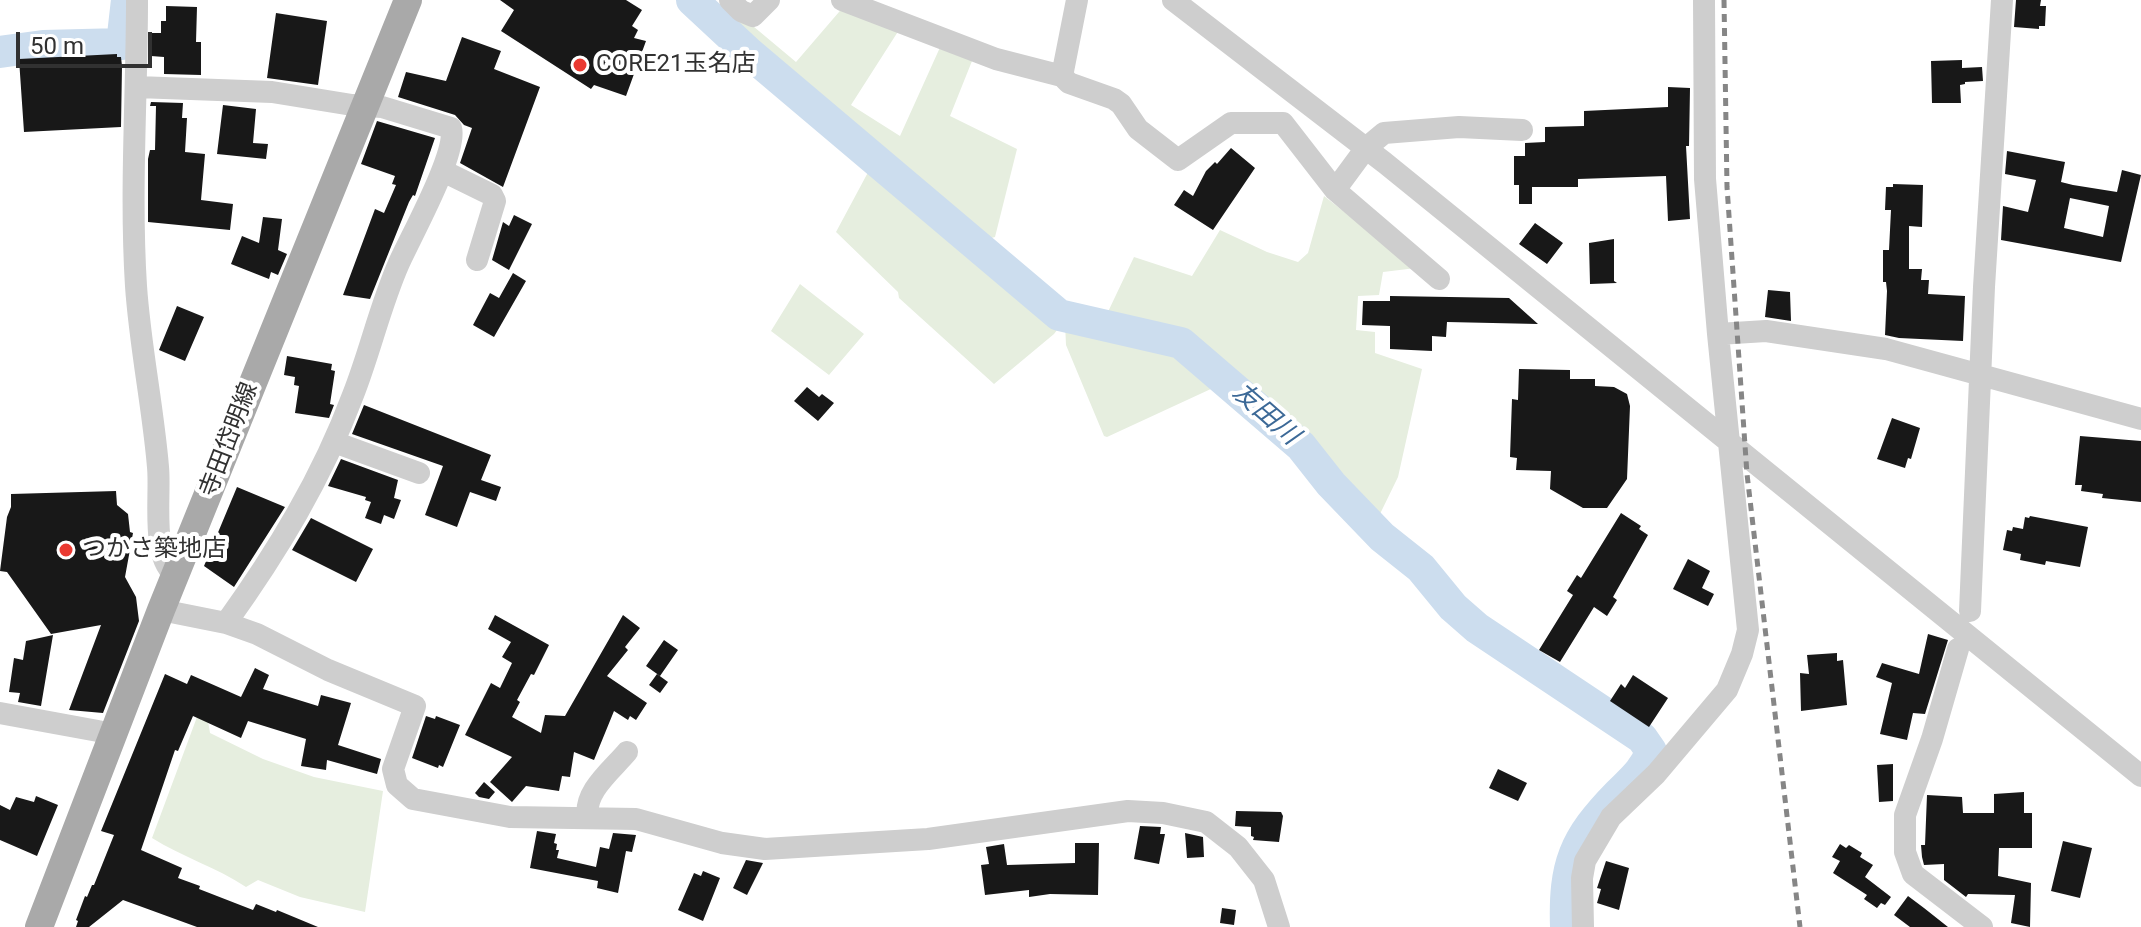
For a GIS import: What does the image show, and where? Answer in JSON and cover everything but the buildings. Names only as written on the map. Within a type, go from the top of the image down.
[{"type":"main road","name":"寺田岱明線","points":[[39,927],[161,610],[408,0]]},
{"type":"street","points":[[137,0],[136,287],[159,470],[160,546],[164,564],[168,571],[177,576]]},
{"type":"street","points":[[730,0],[741,11],[753,16],[769,0]]},
{"type":"street","points":[[842,0],[996,59],[1062,76],[1069,83],[1114,99],[1138,129],[1178,160],[1231,123],[1283,123],[1335,190],[1439,279]]},
{"type":"street","points":[[1062,76],[1077,0]]},
{"type":"street","points":[[1173,0],[1366,148],[2141,776]]},
{"type":"street","points":[[1583,927],[1582,878],[1585,861],[1611,817],[1656,774],[1727,690],[1748,630],[1705,179],[1704,0]]},
{"type":"street","points":[[1970,611],[1980,374],[2002,0]]},
{"type":"street","points":[[137,87],[272,92],[382,107],[451,128],[453,136],[443,171],[391,281],[354,393],[334,442],[269,563],[226,623]]},
{"type":"street","points":[[1335,190],[1366,148],[1384,133],[1459,127],[1522,130]]},
{"type":"street","points":[[443,171],[492,195],[495,201],[477,260]]},
{"type":"street","points":[[1718,334],[1766,331],[1886,349],[2141,419]]},
{"type":"street","points":[[334,442],[419,473]]},
{"type":"street","points":[[161,610],[226,623],[257,634],[328,670],[415,706],[393,769],[397,785],[413,799],[510,817],[636,819],[722,843],[765,849],[928,839],[1128,811],[1163,813],[1206,822],[1238,847],[1264,880],[1279,927]]},
{"type":"street","points":[[1958,649],[1932,739],[1905,815],[1905,852],[1913,874],[1982,927]]},
{"type":"street","points":[[0,713],[114,736]]},
{"type":"street","points":[[588,818],[586,808],[589,797],[627,752]]},
{"type":"green space","points":[[845,5],[899,30],[851,105],[900,136],[942,43],[974,56],[950,116],[1017,149],[995,237],[981,241],[955,222],[714,16],[735,11],[796,62]]},
{"type":"green space","points":[[873,163],[1063,322],[1054,334],[994,384],[899,298],[898,292],[836,232]]},
{"type":"green space","points":[[1324,196],[1416,268],[1383,272],[1379,295],[1358,296],[1356,330],[1375,332],[1375,353],[1422,369],[1398,477],[1379,516],[1325,459],[1184,337],[1106,316],[1134,257],[1192,276],[1220,230],[1267,252],[1298,262],[1308,253]]},
{"type":"green space","points":[[800,284],[864,334],[829,375],[771,331]]},
{"type":"green space","points":[[1065,323],[1178,348],[1213,388],[1104,436],[1066,345]]},
{"type":"green space","points":[[197,717],[208,721],[210,733],[263,759],[314,777],[383,791],[365,912],[300,897],[258,880],[246,887],[152,838]]},
{"type":"waterway","name":"友田川","points":[[0,52],[43,46],[122,44],[127,0]]},
{"type":"waterway","name":"友田川","points":[[692,0],[749,53],[1059,315],[1181,343],[1301,446],[1331,484],[1382,537],[1421,568],[1453,607],[1477,628],[1642,738],[1651,751],[1645,764],[1591,825],[1575,854],[1567,886],[1566,927]]},
{"type":"railway","points":[[1724,0],[1727,187],[1747,474],[1800,927]]},
{"type":"place","name":"CORE21玉名店","points":[[580,65]]},
{"type":"place","name":"つかさ築地店","points":[[66,550]]}]
